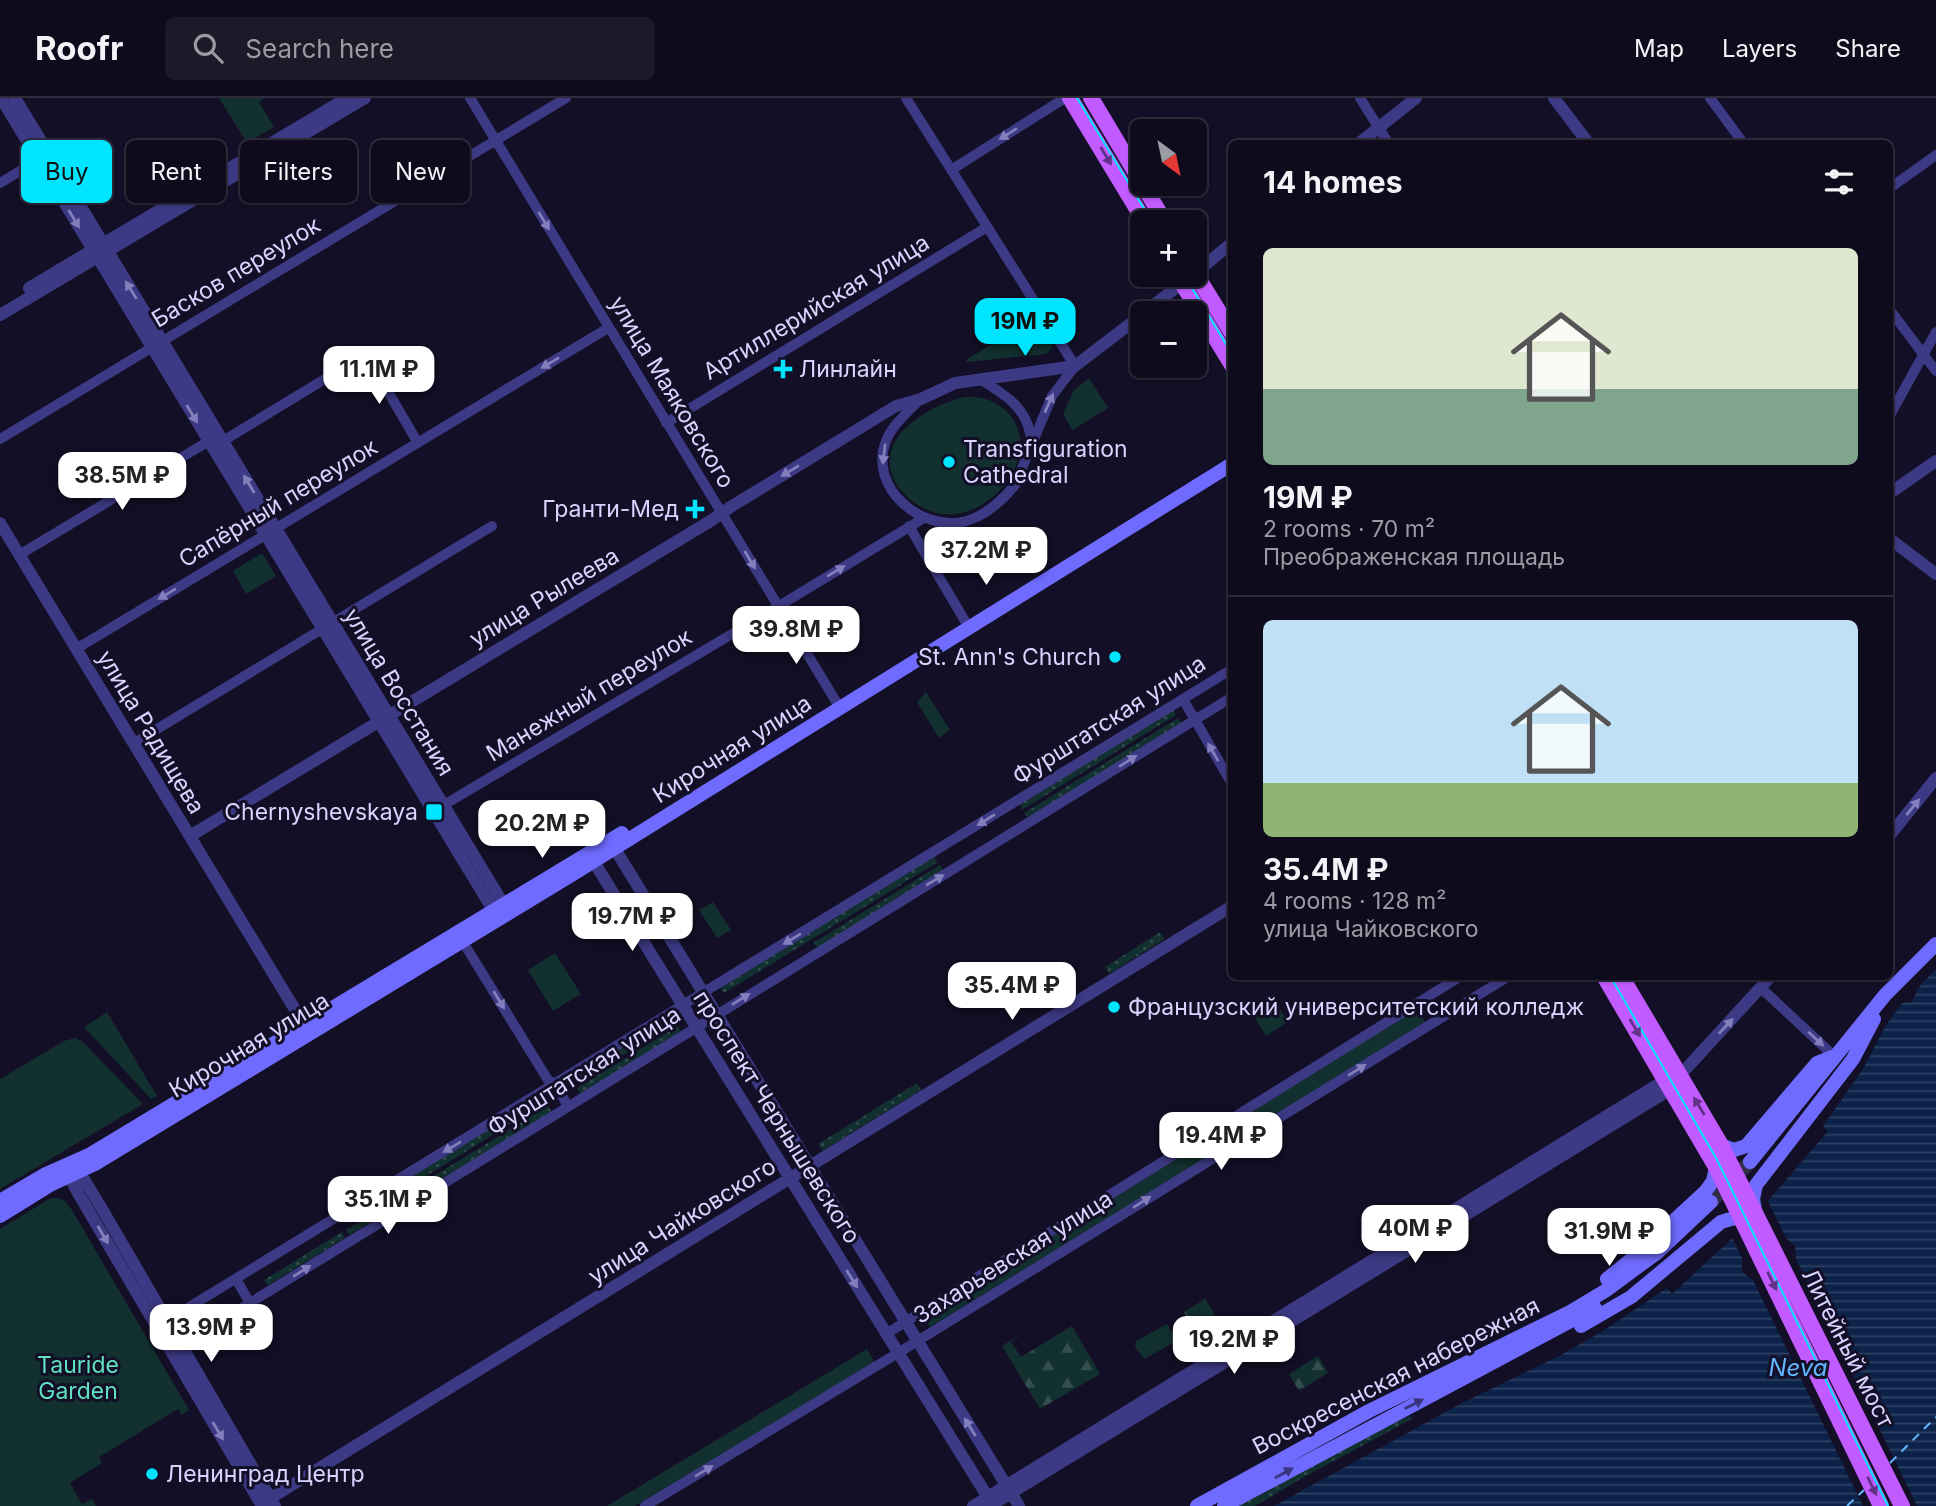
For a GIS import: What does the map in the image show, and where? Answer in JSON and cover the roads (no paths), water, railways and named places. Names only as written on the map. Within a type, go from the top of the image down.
[{"type":"main road","points":[[1068,98],[1138,210]]},
{"type":"main road","points":[[1091,98],[1158,210]]},
{"type":"main road","points":[[1193,287],[1228,357]]},
{"type":"main road","points":[[1196,287],[1228,328]]},
{"type":"main road","name":"Кирочная улица","points":[[0,1216],[72,1170],[89,1155],[463,942],[500,910],[594,862],[965,621],[1228,458]]},
{"type":"main road","name":"Кирочная улица","points":[[307,1029],[599,847],[838,705],[1228,466]]},
{"type":"main road","points":[[1936,944],[1885,995],[1834,1056],[1752,1165],[1874,1019],[1936,956]]},
{"type":"main road","points":[[1607,980],[1672,1082],[1721,1144],[1748,1215]]},
{"type":"main road","points":[[1623,980],[1716,1167],[1748,1215]]},
{"type":"main road","points":[[1748,1215],[1756,1185],[1853,1059],[1874,1019]]},
{"type":"main road","points":[[1721,1144],[1734,1150],[1746,1146],[1816,1063],[1834,1056]]},
{"type":"main road","points":[[1512,1340],[1581,1297],[1639,1253],[1705,1192],[1713,1181],[1716,1167]]},
{"type":"main road","name":"Кирочная улица","points":[[0,1201],[44,1175],[72,1170]]},
{"type":"main road","name":"Воскресенская набережная","points":[[1196,1506],[1369,1411],[1605,1291],[1658,1252],[1713,1206],[1663,1258],[1611,1298],[1499,1361],[1354,1435],[1224,1506]]},
{"type":"main road","points":[[1499,1361],[1548,1342],[1602,1316],[1631,1297],[1721,1222],[1748,1215]]},
{"type":"main road","name":"Литейный мост","points":[[1748,1215],[1881,1506]]},
{"type":"main road","name":"Литейный мост","points":[[1748,1215],[1902,1506]]},
{"type":"street","name":"улица Восстания","points":[[1,98],[31,140]]},
{"type":"street","name":"улица Восстания","points":[[15,98],[35,140]]},
{"type":"street","points":[[0,315],[347,98]]},
{"type":"street","points":[[0,306],[365,98]]},
{"type":"street","name":"улица Маяковского","points":[[470,98],[838,705]]},
{"type":"street","name":"Басков переулок","points":[[0,439],[566,98]]},
{"type":"street","points":[[906,98],[1075,366]]},
{"type":"street","points":[[951,170],[1068,98]]},
{"type":"street","points":[[1360,98],[1386,140]]},
{"type":"street","points":[[1363,140],[1416,98]]},
{"type":"street","points":[[1554,98],[1586,140]]},
{"type":"street","points":[[1710,98],[1741,140]]},
{"type":"street","points":[[1893,186],[1936,155]]},
{"type":"street","points":[[0,183],[21,170]]},
{"type":"street","name":"улица Восстания","points":[[71,203],[500,910]]},
{"type":"street","name":"Артиллерийская улица","points":[[666,423],[987,227]]},
{"type":"street","points":[[1207,262],[1228,246]]},
{"type":"street","points":[[1158,301],[1175,287]]},
{"type":"street","points":[[1893,314],[1936,371]]},
{"type":"street","points":[[1075,366],[979,379],[944,387],[920,398],[886,440],[883,468],[893,493],[901,503],[924,518],[947,523],[963,522],[987,511],[1015,485],[1056,388],[1075,366],[1130,324]]},
{"type":"street","name":"Сапёрный переулок","points":[[76,649],[608,328]]},
{"type":"street","points":[[1893,410],[1936,332]]},
{"type":"street","points":[[19,555],[366,354],[418,443]]},
{"type":"street","points":[[979,379],[1003,393],[1021,411],[1030,429],[1031,444]]},
{"type":"street","name":"улица Рылеева","points":[[190,835],[896,406],[920,398]]},
{"type":"street","points":[[1893,491],[1936,461]]},
{"type":"street","name":"Манежный переулок","points":[[438,808],[924,518]]},
{"type":"street","name":"улица Радищева","points":[[0,523],[307,1029]]},
{"type":"street","points":[[134,743],[492,526]]},
{"type":"street","points":[[909,526],[965,621]]},
{"type":"street","points":[[1893,541],[1936,575]]},
{"type":"street","name":"Фурштатская улица","points":[[162,1324],[1228,671]]},
{"type":"street","points":[[1182,699],[1228,776]]},
{"type":"street","name":"Фурштатская улица","points":[[176,1349],[1228,699]]},
{"type":"street","points":[[1893,831],[1936,778]]},
{"type":"street","name":"Фурштатская улица","points":[[1007,807],[1020,828]]},
{"type":"street","points":[[594,862],[599,847],[615,849]]},
{"type":"street","name":"проспект Чернышевского","points":[[615,849],[1018,1506]]},
{"type":"street","name":"проспект Чернышевского","points":[[594,862],[990,1503]]},
{"type":"street","name":"улица Чайковского","points":[[267,1504],[1228,908]]},
{"type":"street","points":[[463,942],[548,1080],[555,1084],[568,1106]]},
{"type":"street","name":"Захарьевская улица","points":[[886,1334],[1455,980]]},
{"type":"street","name":"Захарьевская улица","points":[[645,1506],[1502,980]]},
{"type":"street","points":[[972,1506],[990,1503],[1008,1489],[1651,1102],[1768,980]]},
{"type":"street","points":[[1761,988],[1834,1056]]},
{"type":"street","points":[[1304,1074],[1317,1094]]},
{"type":"street","points":[[1178,1152],[1190,1172]]},
{"type":"street","points":[[72,1170],[267,1504]]},
{"type":"street","points":[[1052,1231],[1064,1251]]},
{"type":"street","points":[[236,1279],[250,1303]]},
{"type":"water","name":"Neva","points":[[1936,969],[1936,1506],[1274,1506],[1462,1403],[1559,1356],[1603,1331],[1667,1288],[1672,1294],[1751,1221],[1828,1131],[1823,1126],[1863,1069],[1885,1027],[1902,1003],[1912,1002],[1919,987]]},
{"type":"tunnel","points":[[1711,1202],[1750,1162]]},
{"type":"tram line","points":[[1077,98],[1145,210]]},
{"type":"tram line","points":[[1191,287],[1228,347]]},
{"type":"tram line","points":[[1612,980],[1716,1158],[1888,1506]]},
{"type":"place","name":"Линлайн","points":[[783,369]]},
{"type":"place","name":"Transfiguration Cathedral","points":[[949,462]]},
{"type":"place","name":"Гранти-Мед","points":[[695,509]]},
{"type":"place","name":"St. Ann's Church","points":[[1115,657]]},
{"type":"place","name":"Chernyshevskaya","points":[[434,812]]},
{"type":"place","name":"Французский университетский колледж","points":[[1114,1007]]},
{"type":"place","name":"Ленинград Центр","points":[[152,1474]]},
{"type":"park label","name":"Tauride Garden","points":[[78,1378]]}]
